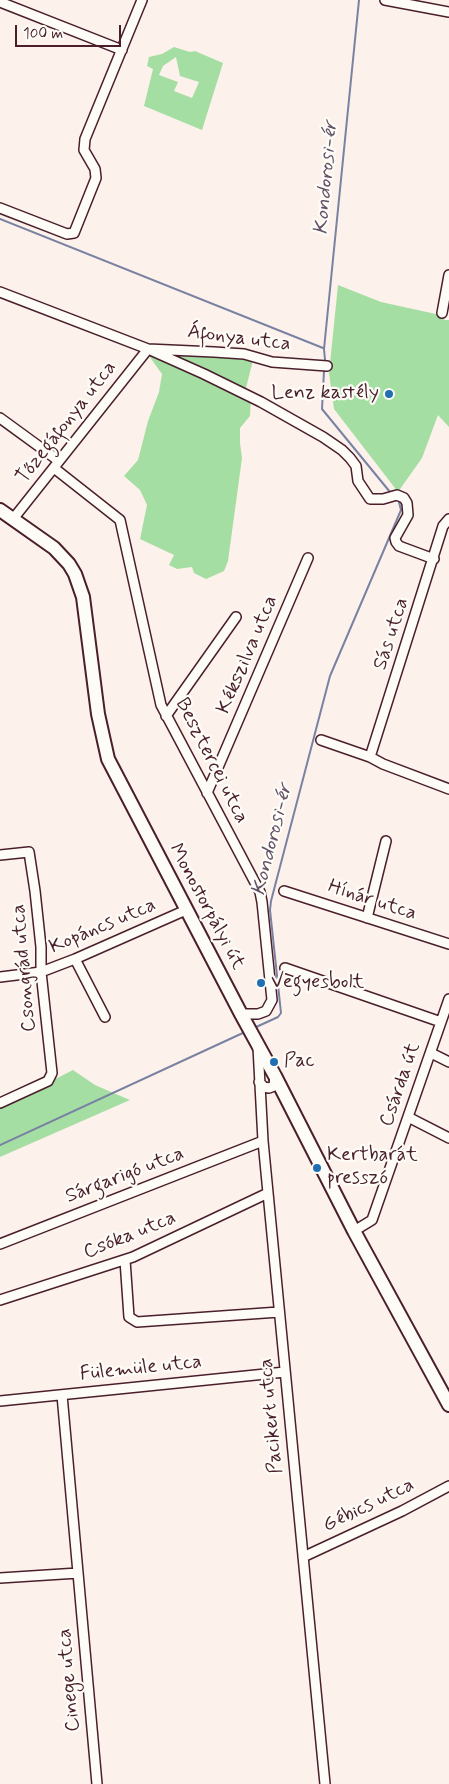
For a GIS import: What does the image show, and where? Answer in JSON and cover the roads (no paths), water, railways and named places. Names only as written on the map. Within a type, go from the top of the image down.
[{"type":"street","points":[[0,208],[67,234],[74,233],[96,178],[95,169],[84,150],[85,139],[142,0]]},
{"type":"street","points":[[385,0],[449,12]]},
{"type":"street","points":[[0,2],[122,50]]},
{"type":"street","points":[[442,314],[449,275]]},
{"type":"street","name":"Áfonya utca","points":[[0,292],[148,349],[261,402],[342,450],[356,466],[358,481],[367,497],[374,500],[397,495],[404,498],[407,503],[408,514],[395,538],[397,544],[434,559]]},
{"type":"street","name":"Áfonya utca","points":[[148,349],[244,354],[272,362],[327,366]]},
{"type":"street","name":"Tőzegáfonya utca","points":[[14,519],[148,349]]},
{"type":"street","name":"Besztercei utca","points":[[0,418],[57,464],[120,520],[154,678],[166,716],[260,892],[272,1000],[266,1010],[258,1014],[241,1014]]},
{"type":"street","name":"Monostorpályi út","points":[[0,510],[58,552],[75,574],[83,597],[98,714],[108,759],[241,1014],[276,1076],[354,1231],[449,1405]]},
{"type":"street","name":"Sás utca","points":[[370,757],[443,526],[448,520]]},
{"type":"street","name":"Kékszilva utca","points":[[207,793],[308,558]]},
{"type":"street","points":[[166,716],[236,618]]},
{"type":"street","points":[[321,740],[370,757],[383,764],[449,789]]},
{"type":"street","points":[[367,918],[386,842]]},
{"type":"street","name":"Csongrád utca","points":[[0,855],[29,852],[41,947],[37,973],[50,1044],[52,1073],[48,1081],[0,1103]]},
{"type":"street","name":"Hínár utca","points":[[284,891],[449,944]]},
{"type":"street","name":"Kopáncs utca","points":[[0,976],[37,973],[75,959],[186,910]]},
{"type":"street","points":[[75,959],[105,1017]]},
{"type":"street","points":[[285,968],[441,1022]]},
{"type":"street","name":"Csárda út","points":[[354,1231],[372,1220],[449,999]]},
{"type":"street","name":"Pacikert utca","points":[[258,1045],[263,1141],[325,1784]]},
{"type":"street","points":[[431,1053],[449,1062]]},
{"type":"street","points":[[259,1082],[264,1087],[269,1088],[274,1086],[276,1076]]},
{"type":"street","points":[[408,1118],[449,1138]]},
{"type":"street","name":"Sárgarigó utca","points":[[0,1244],[263,1141]]},
{"type":"street","name":"Csóka utca","points":[[0,1300],[125,1260],[268,1192]]},
{"type":"street","points":[[125,1260],[129,1317],[138,1322],[280,1312]]},
{"type":"street","name":"Fülemüle utca","points":[[0,1401],[285,1372]]},
{"type":"street","name":"Cinege utca","points":[[62,1395],[98,1784]]},
{"type":"street","name":"Gébics utca","points":[[303,1558],[402,1511],[449,1486]]},
{"type":"street","points":[[0,1578],[78,1573]]},
{"type":"waterway","name":"Kondorosi-ér","points":[[325,360],[324,349],[359,0]]},
{"type":"waterway","points":[[0,219],[323,348]]},
{"type":"waterway","name":"Kondorosi-ér","points":[[324,371],[322,409],[390,492]]},
{"type":"waterway","name":"Kondorosi-ér","points":[[254,1028],[278,1017],[281,1013],[270,910],[271,901],[330,676],[401,510],[399,502]]},
{"type":"waterway","name":"Kondorosi-ér","points":[[0,1145],[245,1032]]},
{"type":"place","name":"Lenz kastély","points":[[389,394]]},
{"type":"place","name":"Vegyesbolt","points":[[261,983]]},
{"type":"place","name":"Pac","points":[[274,1062]]},
{"type":"place","name":"Kertbarát presszó","points":[[317,1168]]}]
